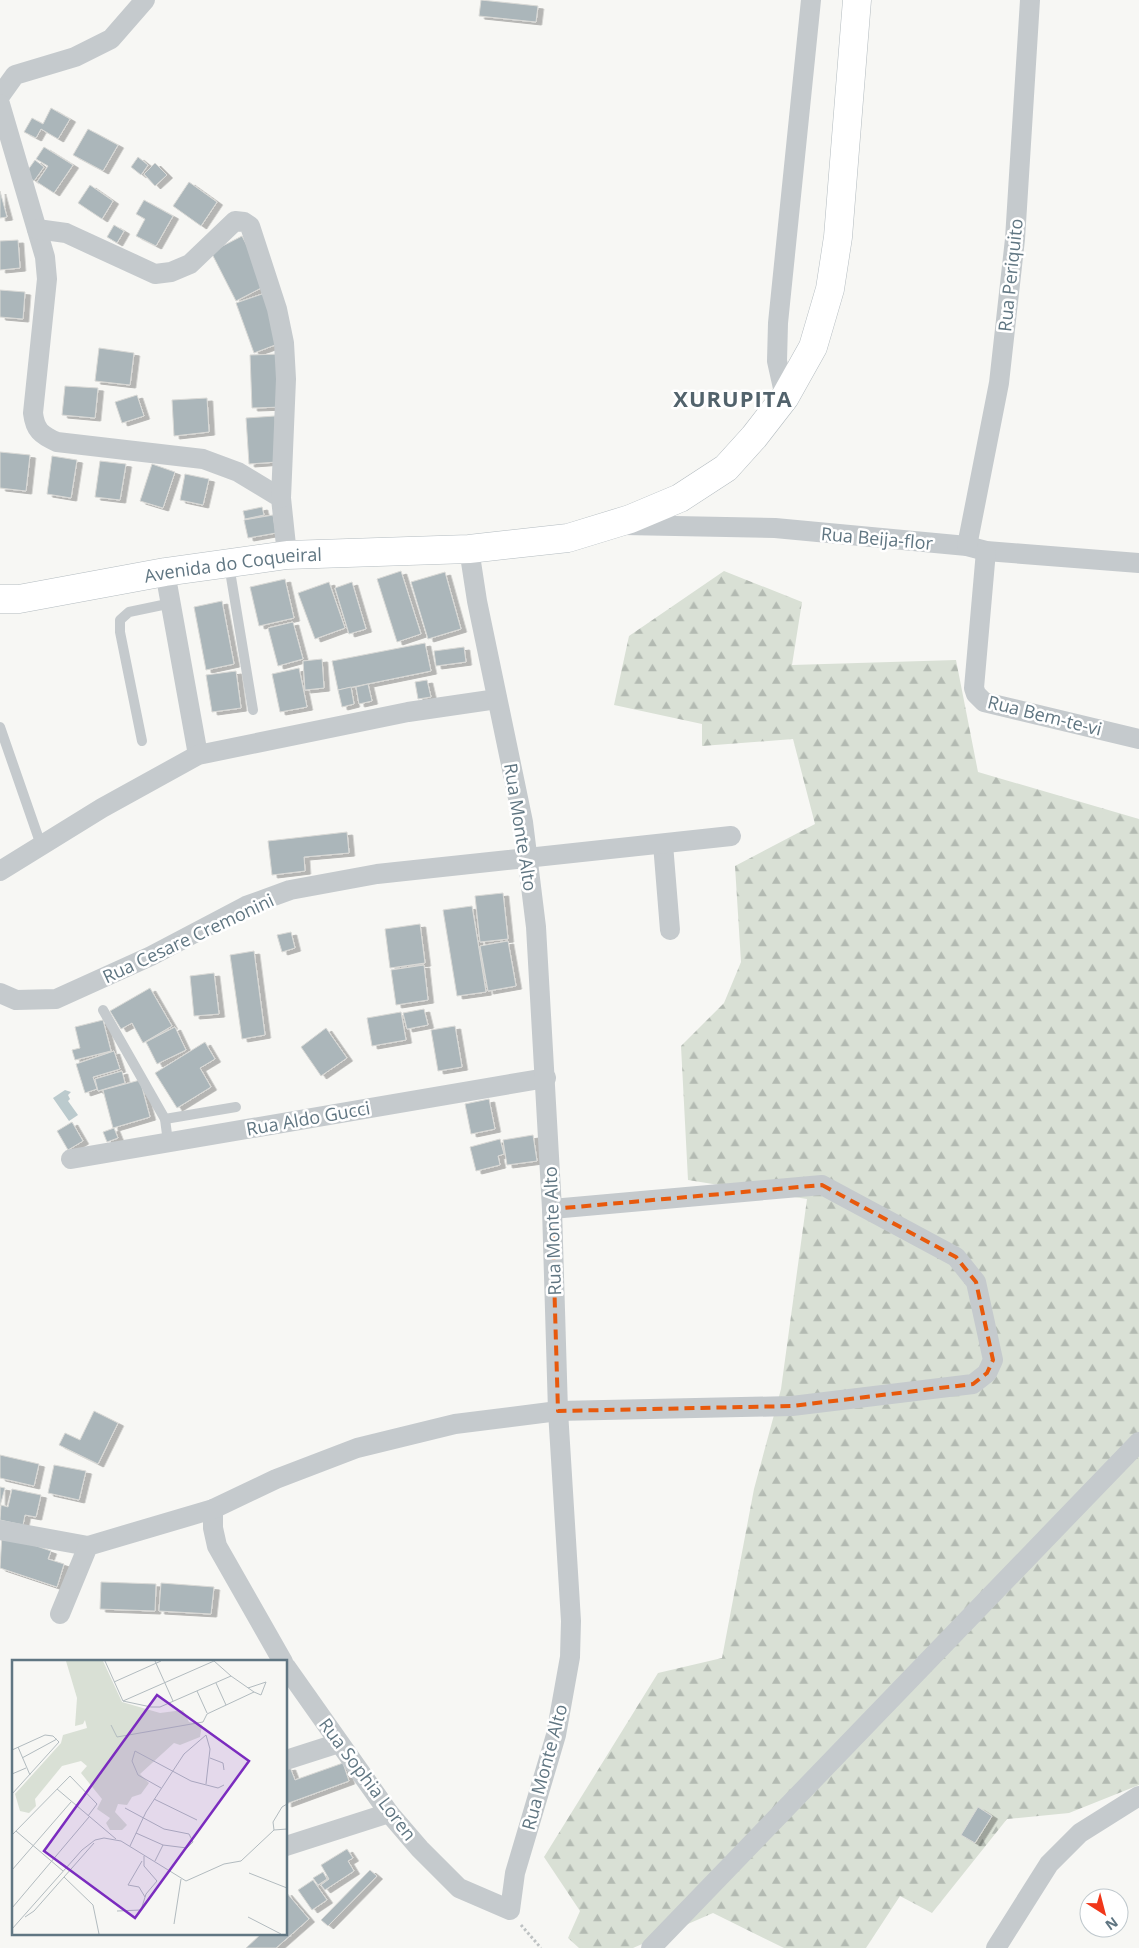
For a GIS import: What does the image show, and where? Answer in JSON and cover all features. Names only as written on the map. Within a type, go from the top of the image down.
[{"type":"main road","name":"Avenida do Coqueiral","points":[[0,599],[19,599],[165,572],[287,555],[469,549],[568,538],[614,524],[680,498],[726,468],[754,437],[784,396],[813,347],[830,289],[838,237],[857,0]]},
{"type":"street","points":[[0,96],[15,75],[75,57],[111,39],[145,0]]},
{"type":"street","points":[[784,396],[777,361],[778,323],[811,0]]},
{"type":"street","name":"Rua Periquito","points":[[977,548],[1015,239],[1030,0]]},
{"type":"street","points":[[0,104],[45,257],[47,279],[33,413],[34,425],[42,436],[57,442],[204,460],[238,472],[281,498]]},
{"type":"street","points":[[37,229],[66,234],[155,274],[171,272],[190,264],[235,221],[244,222],[250,226],[277,309],[284,343],[286,379],[281,498],[287,555]]},
{"type":"street","name":"Rua Beija-flor","points":[[614,524],[775,528],[1139,563]]},
{"type":"street","name":"Rua Bem-te-vi","points":[[977,548],[974,688],[978,698],[984,702],[1139,739]]},
{"type":"street","name":"Rua Monte Alto","points":[[469,549],[477,600],[523,822],[536,927],[552,1209],[558,1411],[571,1621],[570,1657],[556,1735],[515,1873],[510,1910]]},
{"type":"street","points":[[165,572],[198,755]]},
{"type":"street","points":[[0,872],[102,808],[198,755],[408,712],[497,699]]},
{"type":"street","name":"Rua Cesare Cremonini","points":[[0,993],[16,1000],[56,999],[152,956],[246,906],[290,890],[377,874],[731,836]]},
{"type":"street","points":[[663,844],[670,930]]},
{"type":"street","name":"Rua Aldo Gucci","points":[[71,1159],[546,1078]]},
{"type":"street","points":[[0,1530],[88,1546],[214,1509],[276,1479],[357,1448],[456,1424],[558,1411],[792,1406],[973,1384],[987,1373],[993,1360],[976,1282],[956,1257],[822,1185],[552,1209]]},
{"type":"street","points":[[651,1948],[1139,1442]]},
{"type":"street","points":[[214,1509],[213,1528],[217,1546],[282,1660]]},
{"type":"street","points":[[60,1614],[88,1546]]},
{"type":"street","name":"Rua Sophia Loren","points":[[288,1670],[389,1813],[459,1888],[510,1910]]},
{"type":"street","points":[[288,1759],[339,1743]]},
{"type":"street","points":[[996,1948],[1049,1864],[1080,1833],[1139,1796]]},
{"type":"street","points":[[288,1845],[389,1813]]},
{"type":"lane","points":[[229,563],[253,710]]},
{"type":"lane","points":[[142,741],[120,632],[120,620],[129,612],[172,603]]},
{"type":"lane","points":[[0,727],[41,846]]},
{"type":"lane","points":[[103,1010],[165,1120],[168,1142]]},
{"type":"lane","points":[[165,1120],[236,1107]]},
{"type":"path","points":[[510,1910],[530,1937],[541,1948]]},
{"type":"highlighted area","points":[[822,1185],[956,1257],[976,1282],[993,1360],[987,1373],[973,1384],[792,1406],[558,1411],[552,1209]]},
{"type":"green space","points":[[724,571],[802,602],[792,665],[956,660],[978,772],[1139,819],[1139,1785],[1069,1813],[1007,1819],[932,1913],[900,1896],[866,1948],[784,1948],[713,1913],[633,1948],[579,1948],[568,1938],[580,1911],[544,1857],[658,1673],[722,1658],[754,1489],[781,1389],[807,1199],[688,1180],[681,1046],[724,1003],[741,962],[735,866],[815,824],[793,739],[702,746],[702,724],[614,705],[629,636]]},
{"type":"shaded area","points":[[65,1090],[71,1092],[68,1095],[70,1099],[68,1101],[78,1115],[69,1121],[53,1098]]},
{"type":"building","points":[[481,0],[538,6],[536,22],[479,16]]},
{"type":"building","points":[[51,108],[70,119],[58,139],[41,129],[36,138],[24,132],[32,118],[43,124]]},
{"type":"building","points":[[88,129],[118,145],[103,171],[73,155]]},
{"type":"building","points":[[44,147],[73,165],[54,193],[37,182],[48,166],[36,159]]},
{"type":"building","points":[[138,157],[148,165],[141,175],[131,167]]},
{"type":"building","points":[[35,160],[44,167],[34,181],[25,174]]},
{"type":"building","points":[[155,163],[167,175],[155,186],[144,174]]},
{"type":"building","points":[[189,182],[217,202],[201,226],[173,206]]},
{"type":"building","points":[[90,185],[113,201],[102,219],[78,203]]},
{"type":"building","points":[[0,191],[7,217],[0,218]]},
{"type":"building","points":[[144,200],[173,216],[156,246],[136,236],[145,219],[136,214]]},
{"type":"building","points":[[114,225],[124,231],[117,243],[107,237]]},
{"type":"building","points":[[242,236],[267,285],[236,301],[211,252]]},
{"type":"building","points":[[18,240],[20,268],[0,270],[0,241]]},
{"type":"building","points":[[0,290],[25,292],[23,319],[0,317]]},
{"type":"building","points":[[265,293],[283,342],[254,353],[236,303]]},
{"type":"building","points":[[99,348],[134,353],[130,385],[95,381]]},
{"type":"building","points":[[281,354],[282,407],[252,408],[250,355]]},
{"type":"building","points":[[65,386],[98,388],[95,418],[62,415]]},
{"type":"building","points":[[137,395],[144,416],[122,423],[115,402]]},
{"type":"building","points":[[207,398],[209,432],[174,436],[172,400]]},
{"type":"building","points":[[275,416],[277,462],[249,464],[246,418]]},
{"type":"building","points":[[0,452],[30,455],[26,491],[0,488]]},
{"type":"building","points":[[52,456],[77,460],[71,498],[47,494]]},
{"type":"building","points":[[100,461],[126,464],[120,500],[95,497]]},
{"type":"building","points":[[152,464],[175,472],[163,508],[140,501]]},
{"type":"building","points":[[185,474],[209,479],[203,505],[180,500]]},
{"type":"building","points":[[262,507],[264,515],[245,519],[243,511]]},
{"type":"building","points":[[273,515],[276,533],[248,538],[244,520]]},
{"type":"building","points":[[401,571],[421,634],[397,642],[377,579]]},
{"type":"building","points":[[445,572],[461,629],[428,639],[411,582]]},
{"type":"building","points":[[285,579],[294,618],[259,626],[250,587]]},
{"type":"building","points":[[329,582],[345,628],[315,639],[298,593]]},
{"type":"building","points":[[352,582],[366,629],[349,634],[335,588]]},
{"type":"building","points":[[222,601],[234,664],[206,670],[194,607]]},
{"type":"building","points":[[293,622],[303,659],[278,666],[268,628]]},
{"type":"building","points":[[425,643],[431,671],[338,690],[332,661]]},
{"type":"building","points":[[464,647],[466,662],[436,666],[434,651]]},
{"type":"building","points":[[322,659],[324,688],[305,690],[303,661]]},
{"type":"building","points":[[299,668],[307,707],[280,712],[272,674]]},
{"type":"building","points":[[236,671],[241,708],[212,712],[206,675]]},
{"type":"building","points":[[427,680],[431,697],[418,699],[415,682]]},
{"type":"building","points":[[368,684],[372,701],[359,704],[356,687]]},
{"type":"building","points":[[351,687],[354,704],[342,707],[338,690]]},
{"type":"building","points":[[347,832],[349,853],[304,857],[305,871],[272,875],[268,841]]},
{"type":"building","points":[[503,893],[508,939],[480,942],[475,896]]},
{"type":"building","points":[[472,906],[486,992],[457,996],[443,910]]},
{"type":"building","points":[[420,924],[425,963],[390,968],[385,929]]},
{"type":"building","points":[[291,932],[295,948],[282,952],[277,935]]},
{"type":"building","points":[[508,941],[516,986],[488,991],[480,946]]},
{"type":"building","points":[[254,951],[265,1035],[242,1039],[230,955]]},
{"type":"building","points":[[424,965],[428,1000],[396,1005],[391,970]]},
{"type":"building","points":[[214,973],[219,1014],[194,1016],[190,976]]},
{"type":"building","points":[[150,988],[172,1026],[143,1043],[132,1023],[121,1029],[110,1011]]},
{"type":"building","points":[[424,1009],[428,1025],[407,1029],[403,1013]]},
{"type":"building","points":[[401,1012],[406,1040],[372,1046],[367,1018]]},
{"type":"building","points":[[103,1020],[111,1051],[75,1060],[72,1050],[80,1048],[75,1027]]},
{"type":"building","points":[[455,1026],[462,1067],[438,1071],[431,1030]]},
{"type":"building","points":[[175,1027],[186,1050],[157,1064],[146,1042]]},
{"type":"building","points":[[326,1028],[347,1058],[321,1076],[301,1047]]},
{"type":"building","points":[[205,1042],[215,1059],[200,1068],[211,1087],[177,1108],[155,1073]]},
{"type":"building","points":[[114,1051],[120,1069],[93,1077],[97,1089],[85,1093],[76,1064]]},
{"type":"building","points":[[122,1071],[125,1083],[98,1091],[95,1079]]},
{"type":"building","points":[[140,1080],[150,1117],[113,1128],[103,1090]]},
{"type":"building","points":[[489,1099],[495,1129],[471,1134],[465,1104]]},
{"type":"building","points":[[72,1122],[83,1141],[68,1150],[57,1131]]},
{"type":"building","points":[[114,1128],[118,1138],[107,1142],[103,1132]]},
{"type":"building","points":[[533,1135],[537,1161],[507,1165],[503,1140]]},
{"type":"building","points":[[500,1139],[504,1154],[498,1156],[500,1165],[476,1171],[470,1147]]},
{"type":"building","points":[[94,1411],[118,1423],[98,1464],[59,1445],[65,1433],[80,1440]]},
{"type":"building","points":[[0,1455],[39,1464],[34,1486],[0,1478]]},
{"type":"building","points":[[54,1465],[86,1471],[79,1500],[48,1493]]},
{"type":"building","points":[[0,1487],[5,1488],[0,1506]]},
{"type":"building","points":[[12,1489],[41,1495],[36,1517],[25,1515],[23,1525],[0,1520],[1,1505],[8,1507]]},
{"type":"building","points":[[2,1534],[51,1551],[48,1559],[64,1564],[57,1587],[0,1568]]},
{"type":"building","points":[[101,1582],[156,1584],[155,1611],[100,1609]]},
{"type":"building","points":[[161,1583],[214,1587],[211,1614],[159,1611]]},
{"type":"building","points":[[343,1763],[349,1781],[288,1803],[288,1768],[290,1767],[295,1780]]},
{"type":"building","points":[[978,1807],[992,1816],[975,1843],[961,1835]]},
{"type":"building","points":[[347,1849],[353,1858],[348,1861],[354,1871],[325,1890],[321,1885],[329,1879],[321,1865]]},
{"type":"building","points":[[370,1870],[377,1876],[328,1926],[321,1920]]},
{"type":"building","points":[[323,1872],[327,1879],[318,1885],[313,1878]]},
{"type":"building","points":[[313,1880],[327,1900],[312,1910],[298,1890]]},
{"type":"building","points":[[288,1894],[309,1919],[276,1948],[246,1948],[259,1936],[288,1936]]},
{"type":"district","name":"XURUPITA","points":[[733,398]]}]
